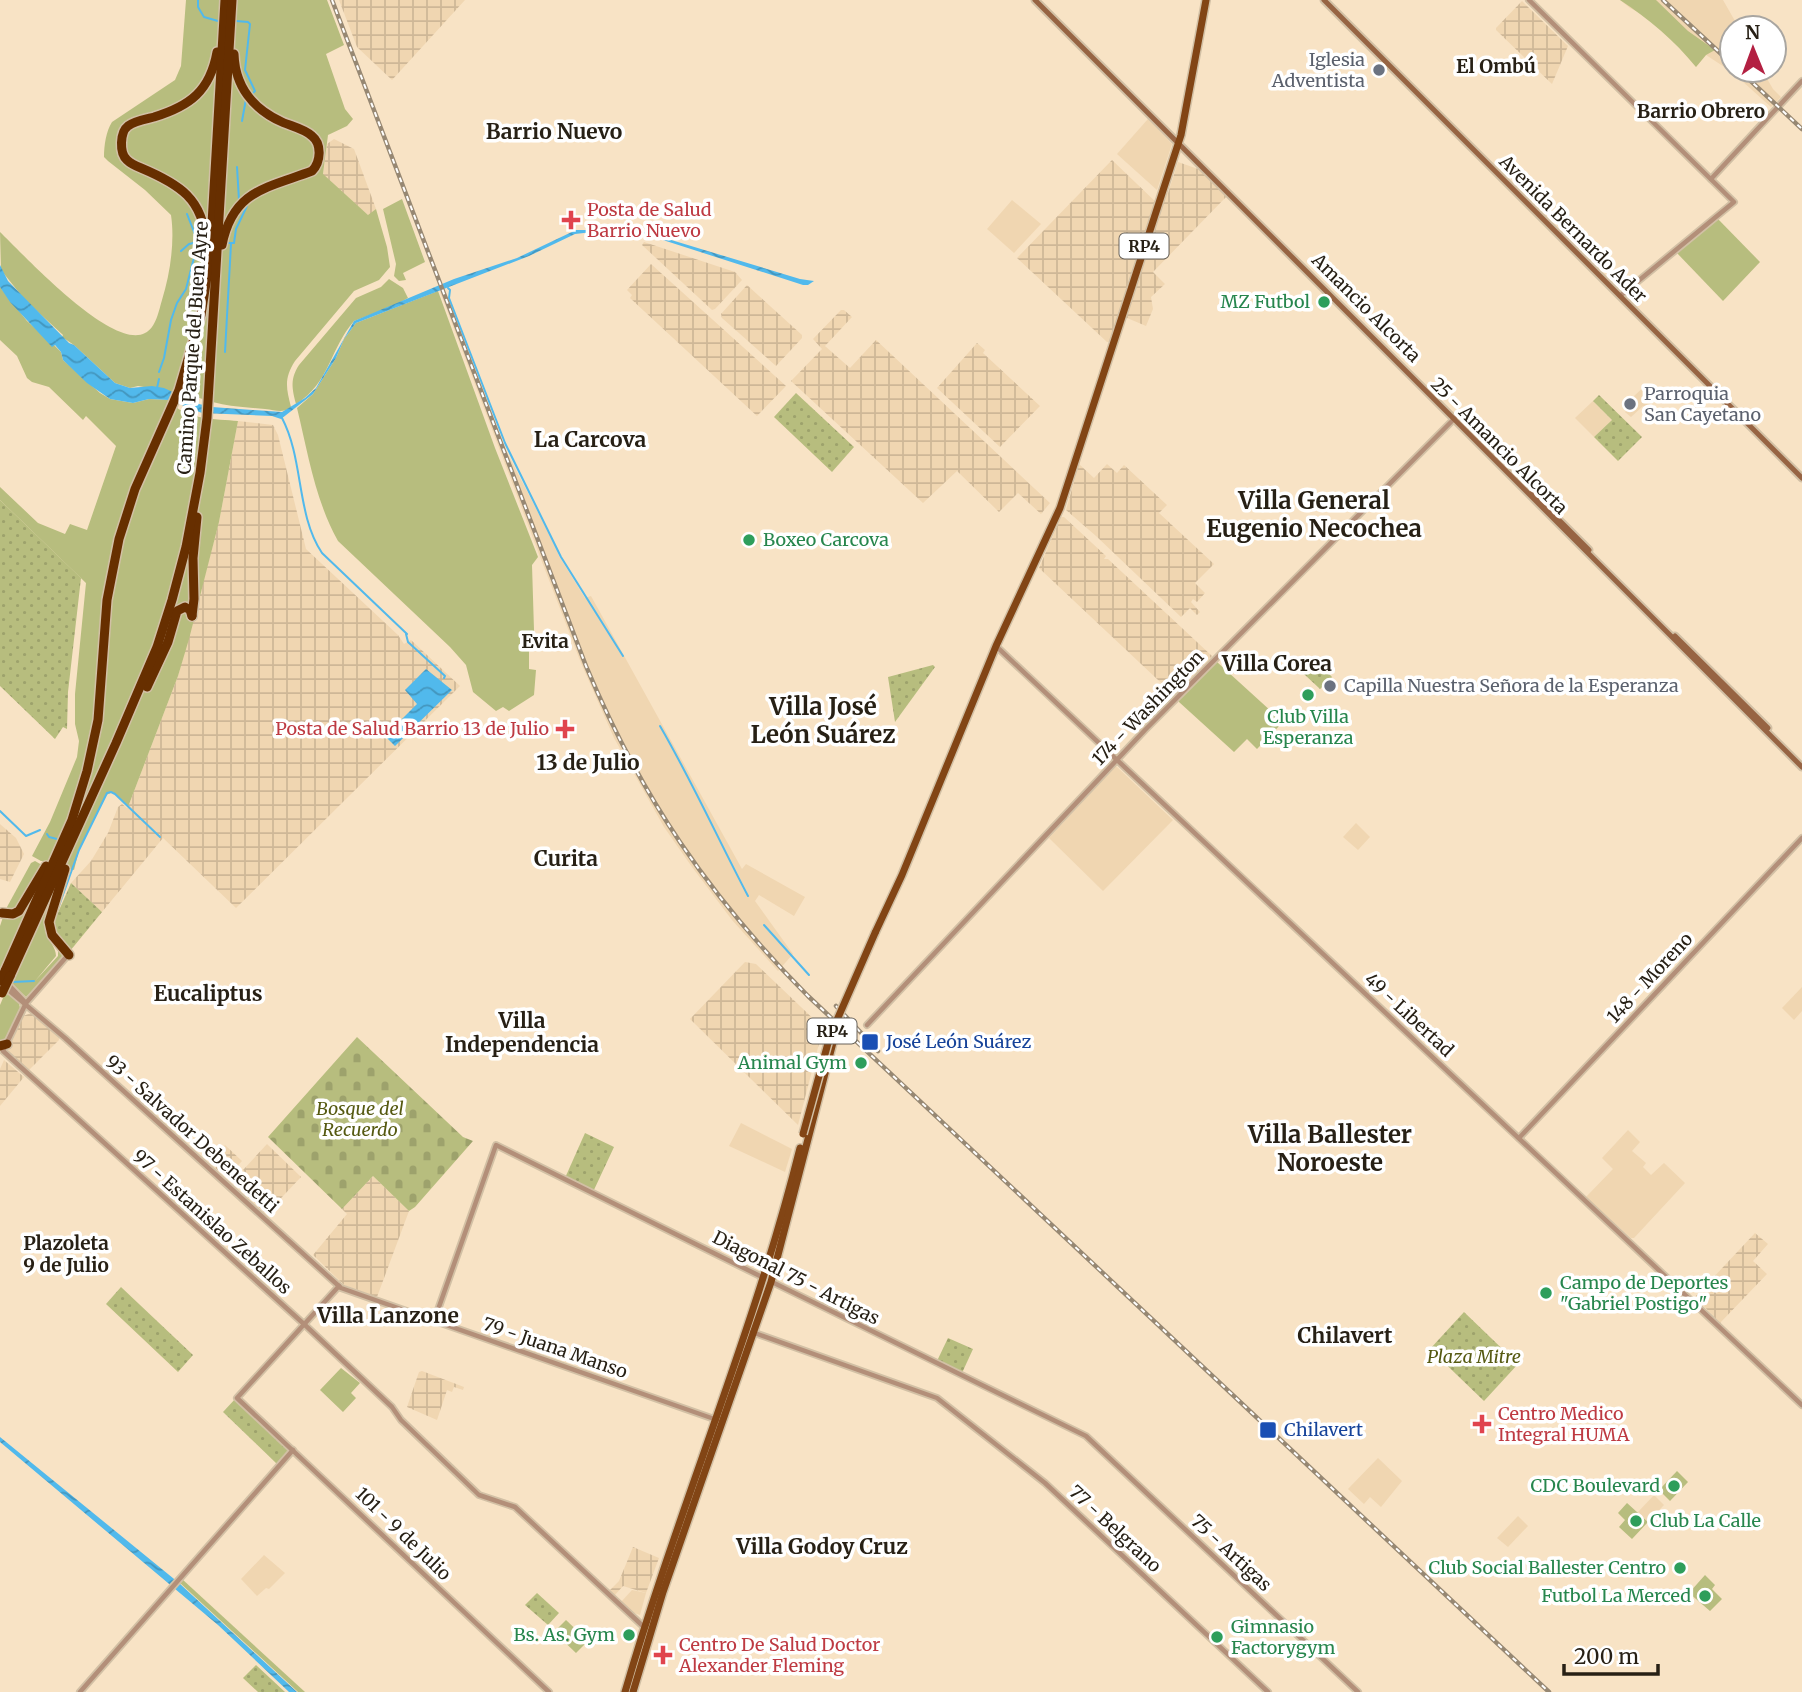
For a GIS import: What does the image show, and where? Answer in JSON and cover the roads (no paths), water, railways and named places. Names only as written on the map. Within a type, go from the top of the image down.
[{"type":"highway","name":"Camino Parque del Buen Ayre","points":[[225,0],[228,13]]},
{"type":"highway","name":"Camino Parque del Buen Ayre","points":[[2,982],[73,828],[122,730],[172,600],[188,536],[202,463],[207,418],[211,283],[228,13],[232,0]]},
{"type":"highway","points":[[211,283],[226,230],[236,209],[249,196],[264,187],[315,169],[319,149],[313,136],[267,114],[245,93],[235,69],[228,13]]},
{"type":"highway","points":[[211,283],[204,226],[196,207],[176,184],[126,160],[122,142],[124,131],[129,125],[179,108],[203,88],[216,59],[228,13]]},
{"type":"highway","name":"Camino Parque del Buen Ayre","points":[[73,828],[98,720],[107,600],[117,547],[135,489],[179,390],[211,283]]},
{"type":"highway","points":[[122,730],[141,699],[165,649],[177,611],[185,607],[190,610],[192,616],[193,558],[202,463]]},
{"type":"highway","points":[[2,913],[13,914],[19,911],[73,828]]},
{"type":"highway","points":[[69,955],[52,935],[50,917],[73,828]]},
{"type":"main road","name":"25 - Amancio Alcorta","points":[[1037,0],[1455,419]]},
{"type":"main road","name":"RP4","points":[[625,1692],[644,1627],[767,1280],[830,1036],[887,911],[996,646],[1062,505],[1178,141],[1187,107],[1204,0]]},
{"type":"main road","name":"Avenida Bernardo Ader","points":[[1324,0],[1802,478]]},
{"type":"main road","points":[[1455,419],[1802,765]]},
{"type":"main road","name":"RP4","points":[[767,1280],[806,1134]]},
{"type":"main road","points":[[781,1202],[790,1187]]},
{"type":"main road","name":"RP4","points":[[633,1692],[719,1421]]},
{"type":"street","points":[[1529,0],[1734,202],[1620,296]]},
{"type":"street","points":[[1711,179],[1802,81]]},
{"type":"street","name":"174 - Washington","points":[[867,1025],[1117,760],[1455,419]]},
{"type":"street","name":"49 - Libertad","points":[[996,646],[1802,1405]]},
{"type":"street","name":"148 - Moreno","points":[[1519,1138],[1802,838]]},
{"type":"street","points":[[2,1048],[26,1003],[69,955]]},
{"type":"street","name":"93 - Salvador Debenedetti","points":[[2,982],[20,995],[339,1286]]},
{"type":"street","name":"97 - Estanislao Zeballos","points":[[2,1048],[305,1325],[392,1407],[401,1420],[479,1495],[514,1507],[650,1635]]},
{"type":"street","name":"Diagonal 75 - Artigas","points":[[434,1321],[496,1145],[1083,1435]]},
{"type":"street","points":[[305,1325],[339,1286]]},
{"type":"street","name":"79 - Juana Manso","points":[[339,1286],[719,1421]]},
{"type":"street","name":"101 - 9 de Julio","points":[[305,1325],[237,1398],[549,1692]]},
{"type":"street","name":"77 - Belgrano","points":[[750,1331],[934,1396],[1045,1483],[1268,1692]]},
{"type":"street","name":"75 - Artigas","points":[[1083,1435],[1358,1692]]},
{"type":"street","points":[[80,1692],[293,1450]]},
{"type":"water","points":[[605,226],[635,229],[814,281],[803,285],[638,232],[610,230],[575,234],[529,256],[356,323],[313,394],[281,419],[272,416],[202,413],[169,400],[149,399],[133,403],[110,399],[87,383],[63,360],[55,345],[52,347],[10,302],[0,287],[0,265],[8,281],[69,343],[115,383],[130,388],[164,388],[212,407],[282,412],[316,388],[354,321],[454,279],[517,258],[576,230]]},
{"type":"water","points":[[426,669],[452,690],[395,746],[385,736],[417,704],[405,690]]},
{"type":"water","points":[[0,1437],[179,1583],[297,1692],[289,1692],[218,1625],[0,1442]]},
{"type":"waterway","points":[[198,0],[198,7],[204,17],[218,21]]},
{"type":"waterway","points":[[236,21],[250,24],[245,70],[255,91],[252,94]]},
{"type":"waterway","points":[[242,121],[246,99]]},
{"type":"waterway","points":[[237,167],[239,200]]},
{"type":"waterway","points":[[226,243],[234,243],[236,229],[247,206]]},
{"type":"waterway","points":[[181,251],[189,244],[198,242],[187,214]]},
{"type":"waterway","points":[[159,372],[171,320],[186,289],[198,242],[201,242]]},
{"type":"waterway","points":[[225,352],[231,244]]},
{"type":"waterway","points":[[448,288],[449,298],[505,443],[561,557],[623,656]]},
{"type":"waterway","points":[[157,388],[159,379]]},
{"type":"waterway","points":[[282,418],[294,451],[308,521],[322,553],[407,634]]},
{"type":"waterway","points":[[406,634],[408,642],[445,676],[444,678]]},
{"type":"waterway","points":[[660,726],[748,896]]},
{"type":"waterway","points":[[55,917],[79,850],[107,793],[115,794],[160,837]]},
{"type":"waterway","points":[[0,811],[26,836],[40,830]]},
{"type":"waterway","points":[[47,834],[57,839]]},
{"type":"waterway","points":[[764,925],[809,975]]},
{"type":"waterway","points":[[13,982],[34,981]]},
{"type":"railway","points":[[332,0],[586,666],[630,759],[654,801],[708,882],[808,996],[1549,1692]]},
{"type":"railway","points":[[1663,0],[1718,51]]},
{"type":"railway","points":[[1754,84],[1802,129]]},
{"type":"railway","points":[[836,1006],[878,1051]]},
{"type":"place","name":"Iglesia Adventista","points":[[1379,70]]},
{"type":"place","name":"Posta de Salud Barrio Nuevo","points":[[571,220]]},
{"type":"place","name":"MZ Futbol","points":[[1324,302]]},
{"type":"place","name":"Parroquia San Cayetano","points":[[1630,404]]},
{"type":"place","name":"Boxeo Carcova","points":[[749,540]]},
{"type":"place","name":"Capilla Nuestra Señora de la Esperanza","points":[[1330,686]]},
{"type":"place","name":"Club Villa Esperanza","points":[[1308,695]]},
{"type":"place","name":"Posta de Salud Barrio 13 de Julio","points":[[565,729]]},
{"type":"place","name":"José León Suárez","points":[[870,1042]]},
{"type":"place","name":"Animal Gym","points":[[861,1063]]},
{"type":"place","name":"Campo de Deportes \"Gabriel Postigo\"","points":[[1546,1293]]},
{"type":"place","name":"Centro Medico Integral HUMA","points":[[1482,1424]]},
{"type":"place","name":"Chilavert","points":[[1268,1430]]},
{"type":"place","name":"CDC Boulevard","points":[[1674,1486]]},
{"type":"place","name":"Club La Calle","points":[[1636,1521]]},
{"type":"place","name":"Club Social Ballester Centro","points":[[1680,1568]]},
{"type":"place","name":"Futbol La Merced","points":[[1705,1596]]},
{"type":"place","name":"Bs. As. Gym","points":[[629,1635]]},
{"type":"place","name":"Gimnasio Factorygym","points":[[1217,1637]]},
{"type":"place","name":"Centro De Salud Doctor Alexander Fleming","points":[[663,1655]]},
{"type":"district","name":"El Ombú","points":[[1496,66]]},
{"type":"district","name":"Barrio Obrero","points":[[1701,111]]},
{"type":"district","name":"Barrio Nuevo","points":[[554,132]]},
{"type":"district","name":"La Carcova","points":[[590,440]]},
{"type":"district","name":"Villa General Eugenio Necochea","points":[[1314,515]]},
{"type":"district","name":"Evita","points":[[545,641]]},
{"type":"district","name":"Villa Corea","points":[[1277,664]]},
{"type":"district","name":"Villa José León Suárez","points":[[823,721]]},
{"type":"district","name":"13 de Julio","points":[[588,763]]},
{"type":"district","name":"Curita","points":[[566,859]]},
{"type":"district","name":"Eucaliptus","points":[[208,994]]},
{"type":"district","name":"Villa Independencia","points":[[522,1033]]},
{"type":"district","name":"Villa Ballester Noroeste","points":[[1330,1149]]},
{"type":"district","name":"Plazoleta 9 de Julio","points":[[66,1254]]},
{"type":"district","name":"Villa Lanzone","points":[[388,1316]]},
{"type":"district","name":"Chilavert","points":[[1345,1336]]},
{"type":"district","name":"Villa Godoy Cruz","points":[[822,1547]]},
{"type":"park label","name":"Bosque del Recuerdo","points":[[360,1119]]},
{"type":"park label","name":"Plaza Mitre","points":[[1474,1357]]}]
